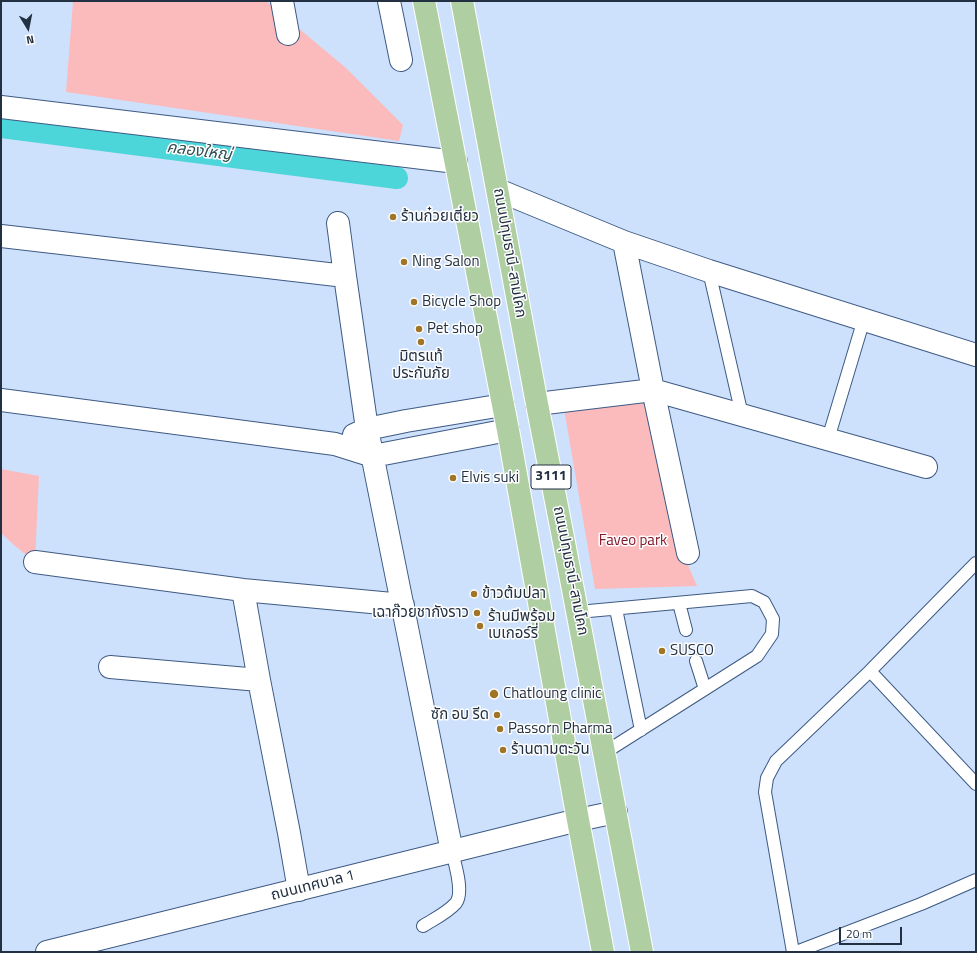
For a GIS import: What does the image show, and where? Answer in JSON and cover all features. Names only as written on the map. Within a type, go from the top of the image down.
[{"type":"main road","name":"3111","points":[[424,1],[508,430],[603,952]]},
{"type":"main road","name":"ถนนปทุมธานี-สามโคก","points":[[462,1],[537,404],[642,952]]},
{"type":"street","points":[[282,1],[288,34]]},
{"type":"street","points":[[389,1],[400,60]]},
{"type":"street","points":[[1,107],[456,162]]},
{"type":"street","points":[[498,190],[624,242],[709,271],[976,355]]},
{"type":"street","points":[[338,222],[367,429],[452,852]]},
{"type":"street","points":[[1,236],[345,276]]},
{"type":"street","points":[[624,242],[653,390],[688,553]]},
{"type":"street","points":[[537,404],[653,390],[926,467]]},
{"type":"street","points":[[1,400],[335,444],[373,456],[508,430]]},
{"type":"street","points":[[335,444],[367,429],[503,405]]},
{"type":"street","points":[[35,562],[243,590],[403,605]]},
{"type":"street","points":[[243,590],[259,680],[290,833],[299,890]]},
{"type":"street","points":[[110,667],[259,680]]},
{"type":"street","name":"ถนนเทศบาล 1","points":[[47,952],[578,820],[616,812]]},
{"type":"lane","points":[[709,271],[742,415]]},
{"type":"lane","points":[[828,439],[864,320]]},
{"type":"lane","points":[[793,952],[765,792],[767,778],[776,761],[870,671],[976,563]]},
{"type":"lane","points":[[578,612],[752,596],[764,602],[774,619],[772,634],[757,656],[604,753]]},
{"type":"lane","points":[[679,603],[686,630]]},
{"type":"lane","points":[[616,609],[641,730]]},
{"type":"lane","points":[[696,661],[705,690]]},
{"type":"lane","points":[[870,671],[976,784]]},
{"type":"lane","points":[[423,926],[444,914],[457,902],[460,886],[452,852]]},
{"type":"lane","points":[[796,952],[920,904],[976,880]]},
{"type":"green space","points":[[73,1],[266,1],[346,68],[403,125],[399,141],[66,92]]},
{"type":"green space","name":"Faveo park","points":[[649,398],[680,546],[697,586],[595,589],[564,409]]},
{"type":"green space","points":[[1,469],[39,476],[35,562],[1,533]]},
{"type":"waterway","name":"คลองใหญ่","points":[[1,127],[397,178]]},
{"type":"place","name":"ร้านก๋วยเตี๋ยว","points":[[393,217]]},
{"type":"place","name":"Ning Salon","points":[[404,262]]},
{"type":"place","name":"Bicycle Shop","points":[[414,302]]},
{"type":"place","name":"Pet shop","points":[[419,329]]},
{"type":"place","name":"มิตรแท้ ประกันภัย","points":[[421,342]]},
{"type":"place","name":"Elvis suki","points":[[453,478]]},
{"type":"place","name":"ข้าวต้มปลา","points":[[474,594]]},
{"type":"place","name":"เฉาก๊วยชากังราว","points":[[477,613]]},
{"type":"place","name":"ร้านมีพร้อม เบเกอร์รี่","points":[[480,626]]},
{"type":"place","name":"SUSCO","points":[[662,651]]},
{"type":"place","name":"Chatloung clinic","points":[[494,694]]},
{"type":"place","name":"ซัก อบ รีด","points":[[497,715]]},
{"type":"place","name":"Passorn Pharma","points":[[500,729]]},
{"type":"place","name":"ร้านตามตะวัน","points":[[503,750]]}]
